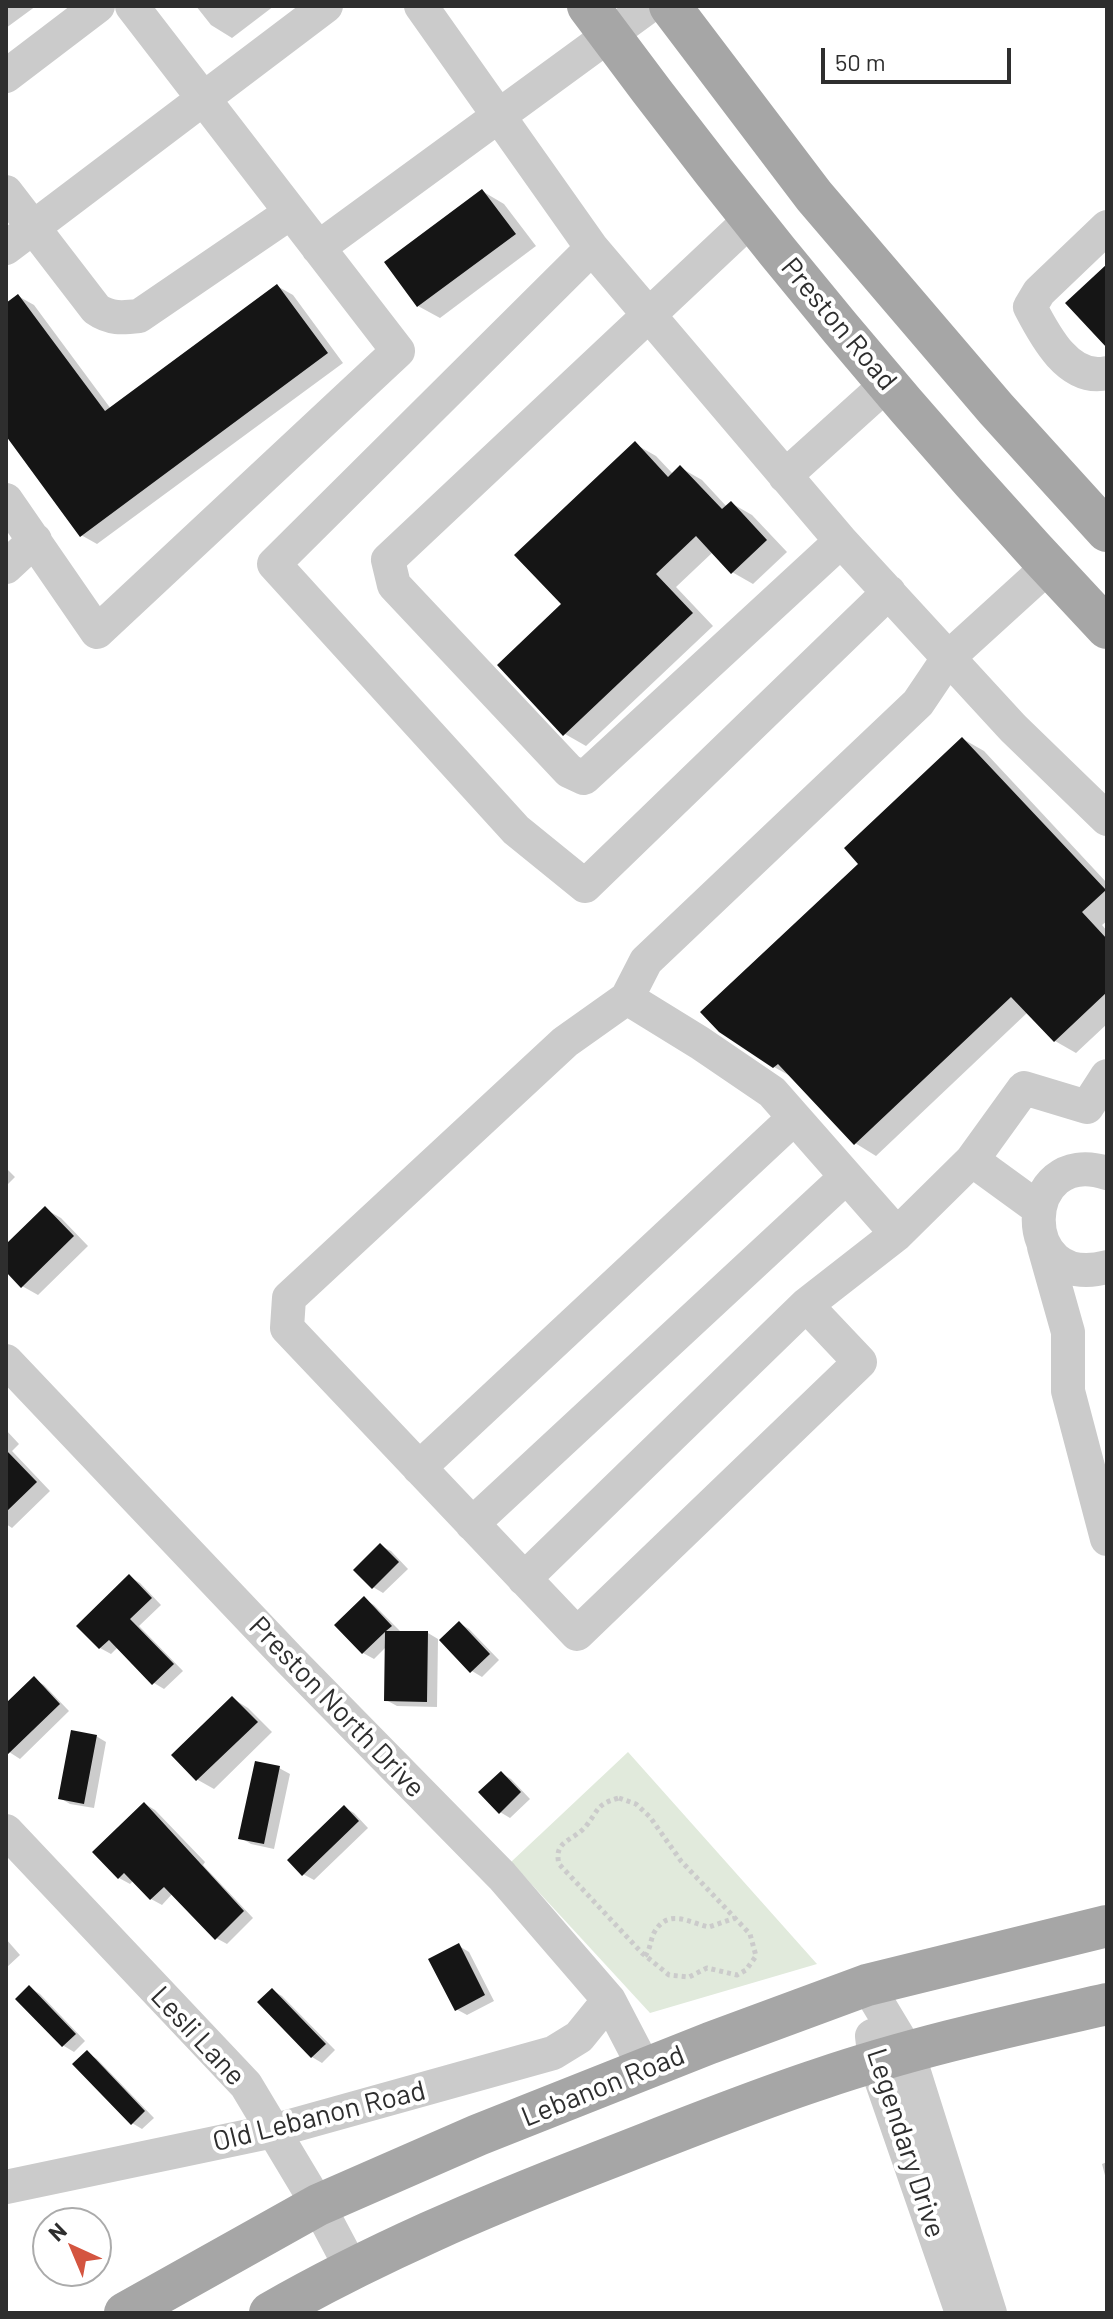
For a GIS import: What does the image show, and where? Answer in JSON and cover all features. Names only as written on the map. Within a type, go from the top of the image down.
[{"type":"main road","points":[[670,6],[823,208],[965,374],[1104,516],[1049,566]]},
{"type":"main road","name":"Preston Road","points":[[598,20],[809,291],[1107,628]]},
{"type":"main road","name":"Lebanon Road","points":[[125,2313],[318,2205],[478,2135],[645,2069],[867,1985],[1107,1926]]},
{"type":"main road","points":[[270,2313],[352,2269],[522,2192],[689,2127],[820,2079],[892,2057],[1107,2004]]},
{"type":"street","points":[[6,76],[98,6]]},
{"type":"street","points":[[6,500],[97,632],[398,351],[132,6]]},
{"type":"street","points":[[6,248],[326,6]]},
{"type":"street","points":[[421,6],[592,248],[841,541],[1013,728],[1107,819]]},
{"type":"street","points":[[318,248],[496,115],[598,20],[649,6]]},
{"type":"street","points":[[6,192],[96,309],[121,318],[139,316],[290,213]]},
{"type":"street","points":[[751,219],[388,560],[394,585],[569,771],[584,778],[841,541]]},
{"type":"street","points":[[1107,227],[1039,292],[1030,307],[1042,330],[1077,370],[1095,376],[1107,373]]},
{"type":"street","points":[[592,248],[274,564],[516,830],[585,886],[889,592]]},
{"type":"street","points":[[785,476],[888,383]]},
{"type":"street","points":[[6,567],[35,540]]},
{"type":"street","points":[[806,1305],[860,1362],[577,1634],[287,1328],[289,1298],[565,1042],[627,998],[646,961],[918,703],[949,657],[1049,566]]},
{"type":"street","points":[[627,998],[772,1092],[897,1234]]},
{"type":"street","points":[[524,1579],[806,1305],[897,1234],[972,1160],[1024,1088],[1087,1107],[1107,1076]]},
{"type":"street","points":[[419,1468],[794,1118]]},
{"type":"street","points":[[972,1160],[1038,1208]]},
{"type":"street","points":[[1107,1173],[1092,1168],[1068,1172],[1049,1187],[1038,1208],[1037,1228],[1068,1332],[1068,1391],[1107,1539]]},
{"type":"street","points":[[472,1524],[846,1177]]},
{"type":"street","points":[[1044,1247],[1059,1262],[1077,1270],[1099,1269],[1068,1332]]},
{"type":"street","name":"Preston North Drive","points":[[6,1361],[290,1660],[502,1876],[609,2000],[645,2069]]},
{"type":"street","name":"Lesli Lane","points":[[6,1831],[246,2085],[318,2205],[352,2269]]},
{"type":"street","name":"Legendary Drive","points":[[867,1985],[990,2313]]},
{"type":"street","name":"Old Lebanon Road","points":[[6,2187],[273,2131],[553,2053],[579,2037],[609,2000]]},
{"type":"street","name":"Legendary Drive","points":[[892,2057],[962,2313]]},
{"type":"path","points":[[619,1798],[636,1804],[681,1861],[735,1918],[750,1934],[756,1956],[746,1970],[737,1975],[707,1968],[689,1977],[669,1975],[645,1956],[559,1864],[560,1846],[586,1826],[596,1809],[606,1801],[619,1798]]},
{"type":"path","points":[[645,1956],[654,1932],[669,1919],[686,1918],[709,1927],[735,1918]]},
{"type":"shaded area","points":[[628,1752],[817,1964],[650,2013],[511,1862]]},
{"type":"building","points":[[482,189],[516,234],[417,307],[384,262]]},
{"type":"building","points":[[1107,264],[1107,348],[1065,303]]},
{"type":"building","points":[[277,284],[328,353],[80,537],[6,436],[6,303],[18,294],[105,411]]},
{"type":"building","points":[[635,441],[668,477],[680,465],[722,509],[731,501],[767,540],[731,574],[696,536],[656,574],[693,613],[563,736],[497,665],[561,604],[514,555]]},
{"type":"building","points":[[962,737],[1106,890],[1082,912],[1107,939],[1107,992],[1054,1042],[1011,997],[854,1145],[778,1064],[773,1068],[719,1032],[700,1012],[858,864],[844,848]]},
{"type":"building","points":[[45,1206],[74,1236],[21,1288],[6,1272],[6,1244]]},
{"type":"building","points":[[6,1450],[37,1482],[6,1512]]},
{"type":"building","points":[[380,1543],[399,1562],[372,1589],[353,1570]]},
{"type":"building","points":[[129,1574],[152,1598],[130,1619],[174,1664],[152,1685],[109,1640],[99,1649],[76,1626]]},
{"type":"building","points":[[364,1596],[392,1626],[386,1631],[428,1631],[427,1702],[384,1701],[385,1632],[362,1654],[334,1625]]},
{"type":"building","points":[[459,1621],[490,1654],[470,1673],[439,1640]]},
{"type":"building","points":[[34,1676],[60,1704],[6,1756],[6,1703]]},
{"type":"building","points":[[232,1696],[258,1722],[196,1781],[171,1755]]},
{"type":"building","points":[[71,1730],[97,1735],[84,1804],[58,1799]]},
{"type":"building","points":[[255,1761],[280,1766],[264,1844],[238,1839]]},
{"type":"building","points":[[501,1771],[521,1792],[499,1814],[478,1792]]},
{"type":"building","points":[[144,1802],[244,1911],[215,1940],[164,1887],[150,1900],[124,1873],[118,1879],[92,1852]]},
{"type":"building","points":[[344,1805],[359,1821],[302,1876],[287,1860]]},
{"type":"building","points":[[459,1943],[485,1995],[455,2011],[428,1959]]},
{"type":"building","points":[[29,1985],[76,2034],[62,2047],[15,1999]]},
{"type":"building","points":[[272,1988],[326,2044],[311,2058],[257,2002]]},
{"type":"building","points":[[87,2050],[145,2111],[131,2125],[72,2064]]}]
